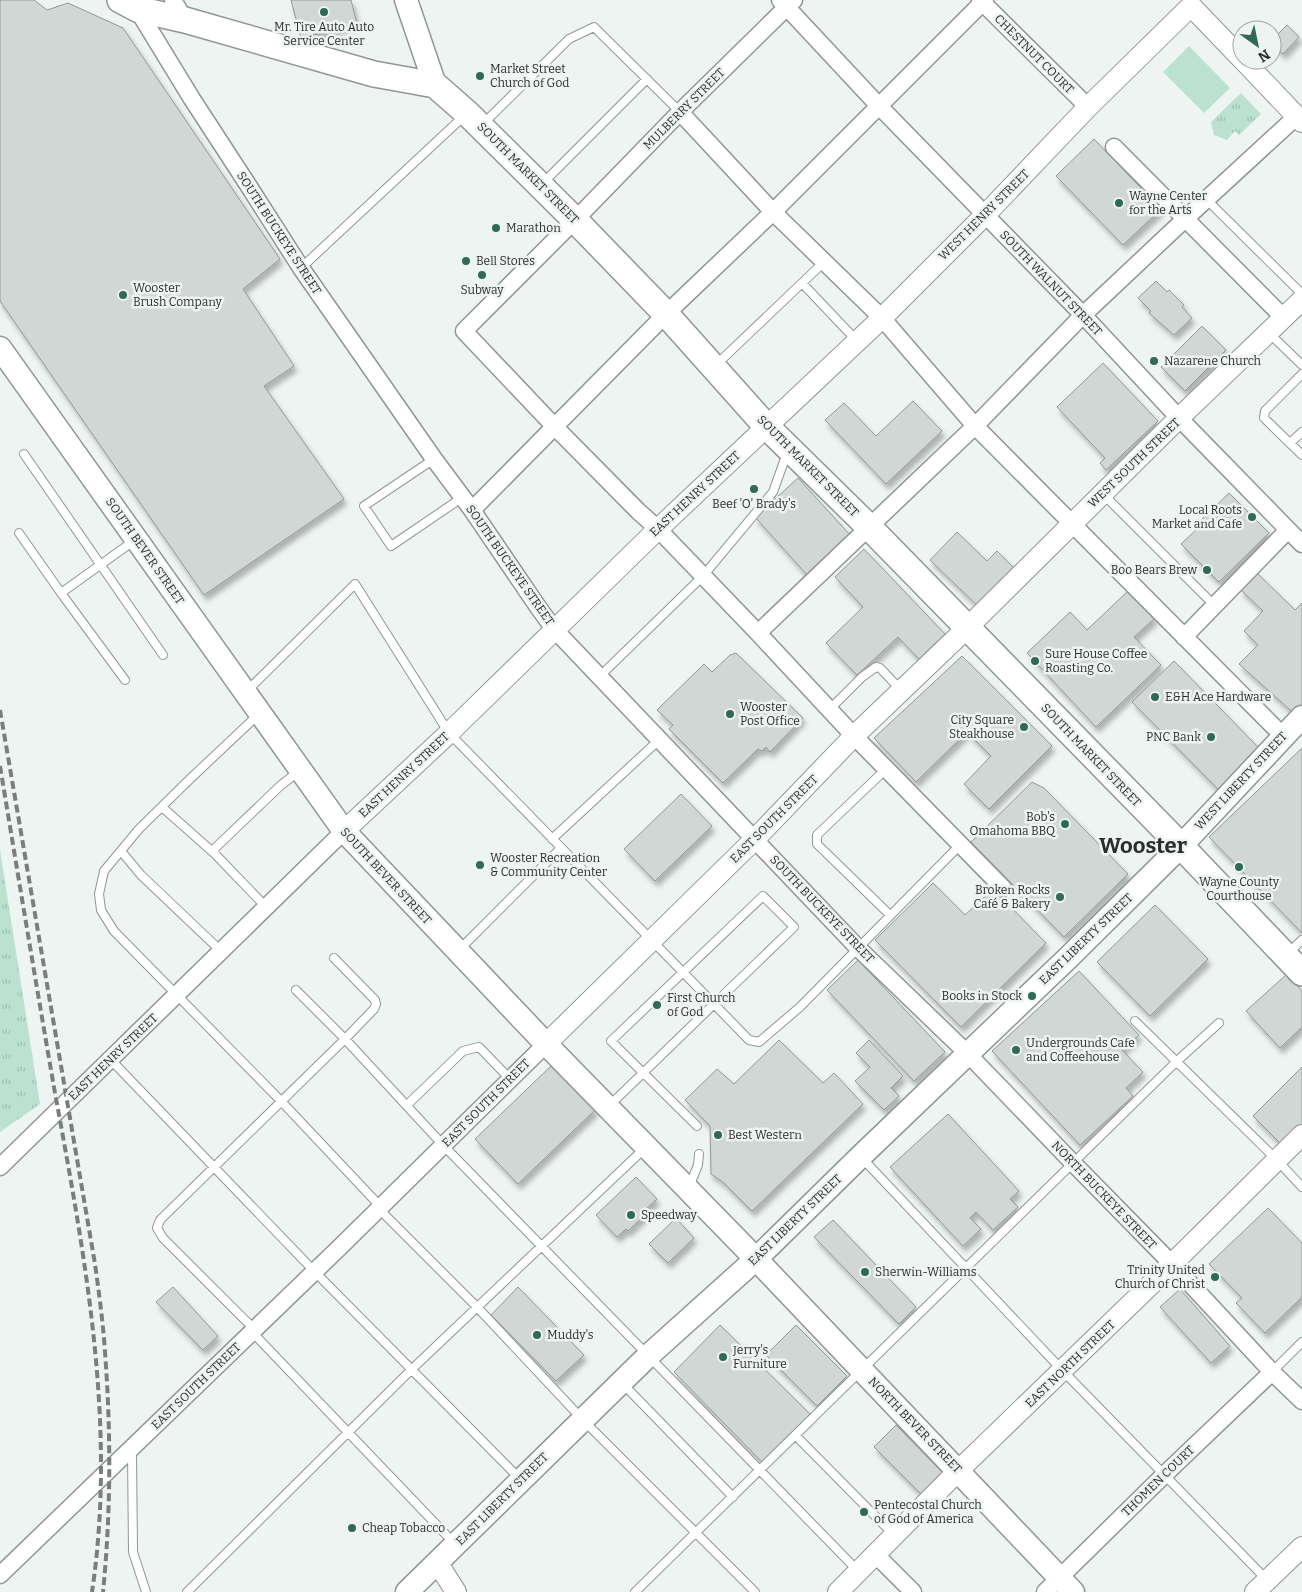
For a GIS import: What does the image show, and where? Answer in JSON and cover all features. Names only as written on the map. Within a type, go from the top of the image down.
[{"type":"main road","points":[[129,4],[179,10],[374,74],[435,85],[406,0]]},
{"type":"main road","name":"SOUTH MARKET STREET","points":[[435,85],[474,120],[576,220],[666,314],[766,426],[869,527],[1181,846],[1296,956]]},
{"type":"main road","name":"SOUTH BEVER STREET","points":[[0,342],[18,374]]},
{"type":"main road","name":"SOUTH BEVER STREET","points":[[0,348],[344,831],[457,952],[756,1259]]},
{"type":"main road","name":"WEST LIBERTY STREET","points":[[1181,846],[1302,717]]},
{"type":"main road","name":"EAST LIBERTY STREET","points":[[407,1592],[621,1382],[756,1259],[1181,846]]},
{"type":"main road","name":"NORTH BEVER STREET","points":[[756,1259],[958,1471],[1059,1587]]},
{"type":"street","points":[[468,504],[555,427],[666,314],[773,212],[982,1]]},
{"type":"street","name":"CHESTNUT COURT","points":[[982,1],[1088,107]]},
{"type":"street","name":"SOUTH WALNUT STREET","points":[[787,2],[879,106],[1083,315],[1179,418],[1302,544]]},
{"type":"street","name":"MULBERRY STREET","points":[[555,427],[464,331],[576,220],[787,2]]},
{"type":"street","points":[[1191,2],[1232,49]]},
{"type":"street","name":"WEST HENRY STREET","points":[[766,426],[882,318],[985,215],[1191,2]]},
{"type":"street","name":"SOUTH BUCKEYE STREET","points":[[129,4],[301,268],[554,629],[858,948],[968,1054]]},
{"type":"street","points":[[758,633],[975,426],[1083,315],[1206,199],[1300,119],[1252,70]]},
{"type":"street","points":[[680,112],[773,212],[882,318],[975,426],[1283,736]]},
{"type":"street","points":[[1114,147],[1284,318]]},
{"type":"street","name":"WEST SOUTH STREET","points":[[967,628],[1102,493],[1302,300]]},
{"type":"street","name":"EAST HENRY STREET","points":[[2,1162],[111,1060],[344,831],[448,734],[554,629],[766,426]]},
{"type":"street","points":[[555,427],[658,529],[829,710],[1003,888]]},
{"type":"street","points":[[1184,637],[1288,530]]},
{"type":"street","name":"EAST SOUTH STREET","points":[[0,1575],[443,1145],[754,839],[854,736],[967,628]]},
{"type":"street","name":"NORTH BUCKEYE STREET","points":[[968,1054],[1172,1264],[1272,1372],[1300,1394]]},
{"type":"street","name":"EAST NORTH STREET","points":[[838,1592],[958,1471],[1063,1371],[1302,1135]]},
{"type":"street","name":"THOMEN COURT","points":[[1059,1587],[1164,1475],[1272,1372]]},
{"type":"street","points":[[1262,1586],[1302,1547]]},
{"type":"street","points":[[876,1555],[913,1592]]},
{"type":"street","points":[[437,1562],[456,1592]]},
{"type":"lane","points":[[301,268],[570,40],[594,27],[680,112]]},
{"type":"lane","points":[[540,186],[647,79]]},
{"type":"lane","points":[[1206,199],[1302,294]]},
{"type":"lane","points":[[714,367],[824,262]]},
{"type":"lane","points":[[802,283],[857,340]]},
{"type":"lane","points":[[1268,332],[1302,365]]},
{"type":"lane","points":[[1302,374],[1263,414],[1264,418],[1302,455]]},
{"type":"lane","points":[[1290,443],[1302,432]]},
{"type":"lane","points":[[599,677],[703,576],[773,492],[789,448]]},
{"type":"lane","points":[[24,454],[163,655]]},
{"type":"lane","points":[[434,459],[364,506],[391,546],[468,504]]},
{"type":"lane","points":[[1102,493],[1215,606]]},
{"type":"lane","points":[[19,533],[125,680]]},
{"type":"lane","points":[[61,593],[136,539]]},
{"type":"lane","points":[[246,692],[355,584],[448,734],[749,1040],[759,1042],[800,1007],[961,844]]},
{"type":"lane","points":[[829,710],[862,677],[876,667],[880,668],[901,691]]},
{"type":"lane","points":[[260,713],[139,829],[104,871],[99,894],[101,910],[114,931],[281,1101],[582,1420],[755,1592]]},
{"type":"lane","points":[[552,839],[659,740]]},
{"type":"lane","points":[[886,769],[817,835],[817,844],[890,915]]},
{"type":"lane","points":[[212,851],[280,786],[300,770]]},
{"type":"lane","points":[[162,807],[212,851],[266,907]]},
{"type":"lane","points":[[457,952],[561,848]]},
{"type":"lane","points":[[121,851],[141,875],[221,951]]},
{"type":"lane","points":[[608,1108],[643,1073],[794,927],[763,896],[612,1041],[643,1073],[697,1126]]},
{"type":"lane","points":[[334,958],[375,1000],[374,1009],[160,1220],[157,1228],[163,1238],[253,1330],[455,1545]]},
{"type":"lane","points":[[296,990],[345,1039],[443,1145],[858,1571]]},
{"type":"lane","points":[[1135,1022],[1276,1159],[1302,1187]]},
{"type":"lane","points":[[635,1592],[1176,1062],[1219,1023]]},
{"type":"lane","points":[[407,1106],[463,1051],[479,1047],[510,1079]]},
{"type":"lane","points":[[111,1060],[314,1271],[521,1480]]},
{"type":"lane","points":[[187,1592],[348,1432],[646,1146]]},
{"type":"lane","points":[[688,1189],[698,1165],[699,1154]]},
{"type":"lane","points":[[861,1156],[1063,1371],[1164,1475],[1262,1586]]},
{"type":"lane","points":[[1272,1372],[1302,1342]]},
{"type":"lane","points":[[621,1382],[733,1497]]},
{"type":"lane","points":[[796,1436],[895,1535]]},
{"type":"lane","points":[[132,1448],[133,1552],[146,1592]]},
{"type":"green space","points":[[1189,46],[1230,88],[1204,113],[1163,72]]},
{"type":"green space","points":[[1241,93],[1261,114],[1239,135],[1235,131],[1227,140],[1214,135],[1211,122]]},
{"type":"green space","points":[[0,850],[40,1104],[0,1132]]},
{"type":"building","name":"Wooster Brush Company","points":[[0,0],[34,0],[47,10],[68,3],[123,28],[280,259],[243,289],[294,366],[264,386],[344,499],[204,595],[0,301]]},
{"type":"building","name":"Mr. Tire Auto Auto Service Center","points":[[291,0],[351,0],[357,24],[301,38]]},
{"type":"building","points":[[1287,25],[1299,37],[1283,54],[1282,53],[1282,30]]},
{"type":"building","name":"Wayne Center for the Arts","points":[[1094,139],[1161,209],[1123,245],[1056,176]]},
{"type":"building","points":[[1156,281],[1167,292],[1169,290],[1184,305],[1182,307],[1192,318],[1174,335],[1149,313],[1151,311],[1138,298]]},
{"type":"building","points":[[1202,326],[1226,350],[1185,391],[1161,367]]},
{"type":"building","points":[[1103,363],[1158,421],[1106,470],[1100,463],[1105,458],[1057,407]]},
{"type":"building","points":[[913,401],[942,431],[886,484],[825,420],[844,403],[876,436]]},
{"type":"building","points":[[798,478],[851,536],[808,576],[755,517]]},
{"type":"building","points":[[1229,493],[1269,533],[1219,582],[1181,544],[1200,526],[1197,524]]},
{"type":"building","points":[[957,532],[987,561],[997,551],[1018,572],[982,610],[930,560]]},
{"type":"building","points":[[864,549],[945,634],[919,659],[898,637],[857,675],[826,643],[863,607],[835,577]]},
{"type":"building","points":[[1256,572],[1295,610],[1302,603],[1302,714],[1299,718],[1239,664],[1258,645],[1244,631],[1263,611],[1240,589]]},
{"type":"building","points":[[1129,590],[1155,618],[1134,637],[1161,665],[1096,727],[1027,653],[1070,612],[1087,630]]},
{"type":"building","name":"Wooster Post Office","points":[[736,653],[803,718],[770,752],[766,747],[762,751],[758,749],[723,783],[669,729],[673,725],[657,710],[704,664],[712,672],[730,655]]},
{"type":"building","points":[[962,656],[1052,746],[989,809],[964,784],[991,756],[967,732],[916,782],[874,738]]},
{"type":"building","points":[[1174,661],[1259,748],[1218,789],[1132,702]]},
{"type":"building","points":[[1302,748],[1302,933],[1209,837]]},
{"type":"building","points":[[1032,782],[1044,788],[1128,874],[1064,937],[971,842]]},
{"type":"building","points":[[681,794],[712,826],[655,881],[624,849]]},
{"type":"building","points":[[933,883],[965,915],[993,889],[1046,943],[961,1027],[875,940]]},
{"type":"building","points":[[1155,905],[1208,959],[1150,1016],[1097,962]]},
{"type":"building","points":[[858,960],[945,1052],[914,1081],[827,990]]},
{"type":"building","points":[[1079,971],[1139,1035],[1122,1050],[1143,1072],[1126,1088],[1133,1096],[1080,1145],[992,1051]]},
{"type":"building","points":[[1287,974],[1302,991],[1302,1027],[1280,1048],[1246,1011]]},
{"type":"building","points":[[779,1040],[823,1083],[834,1073],[863,1104],[752,1211],[723,1182],[711,1174],[710,1126],[685,1100],[717,1069],[734,1084]]},
{"type":"building","points":[[869,1040],[903,1076],[891,1088],[899,1096],[884,1110],[855,1081],[870,1067],[856,1053]]},
{"type":"building","points":[[552,1065],[595,1110],[518,1184],[475,1139]]},
{"type":"building","points":[[1302,1067],[1302,1128],[1283,1146],[1253,1116]]},
{"type":"building","points":[[948,1114],[1019,1191],[1010,1199],[1018,1207],[993,1230],[976,1212],[970,1218],[981,1229],[963,1246],[890,1167]]},
{"type":"building","points":[[636,1177],[657,1199],[647,1208],[649,1211],[628,1231],[626,1229],[617,1237],[596,1215]]},
{"type":"building","points":[[1268,1208],[1302,1243],[1302,1297],[1265,1333],[1236,1303],[1242,1298],[1209,1264]]},
{"type":"building","points":[[676,1218],[694,1238],[668,1263],[649,1244]]},
{"type":"building","name":"Sherwin-Williams","points":[[833,1220],[916,1307],[899,1324],[814,1237]]},
{"type":"building","points":[[173,1287],[218,1336],[203,1350],[156,1302]]},
{"type":"building","name":"Muddy's","points":[[518,1287],[584,1355],[556,1381],[491,1315]]},
{"type":"building","points":[[1180,1289],[1230,1346],[1211,1363],[1160,1307]]},
{"type":"building","points":[[720,1325],[811,1415],[762,1462],[674,1372]]},
{"type":"building","points":[[796,1325],[847,1376],[817,1406],[766,1355]]},
{"type":"building","points":[[896,1425],[942,1472],[921,1494],[874,1447]]},
{"type":"railway","points":[[0,710],[101,1308],[107,1382],[109,1442],[108,1532],[103,1592]]},
{"type":"railway","points":[[0,766],[77,1217],[94,1341],[101,1467],[99,1529],[92,1592]]},
{"type":"place","name":"Mr. Tire Auto Auto Service Center","points":[[324,12]]},
{"type":"place","name":"Market Street Church of God","points":[[480,76]]},
{"type":"place","name":"Wayne Center for the Arts","points":[[1119,203]]},
{"type":"place","name":"Marathon","points":[[496,228]]},
{"type":"place","name":"Bell Stores","points":[[466,261]]},
{"type":"place","name":"Subway","points":[[482,275]]},
{"type":"place","name":"Wooster Brush Company","points":[[123,295]]},
{"type":"place","name":"Nazarene Church","points":[[1154,361]]},
{"type":"place","name":"Beef 'O' Brady's","points":[[754,489]]},
{"type":"place","name":"Local Roots Market and Cafe","points":[[1252,517]]},
{"type":"place","name":"Boo Bears Brew","points":[[1207,570]]},
{"type":"place","name":"Sure House Coffee Roasting Co.","points":[[1035,661]]},
{"type":"place","name":"E&H Ace Hardware","points":[[1155,697]]},
{"type":"place","name":"Wooster Post Office","points":[[730,714]]},
{"type":"place","name":"City Square Steakhouse","points":[[1024,727]]},
{"type":"place","name":"PNC Bank","points":[[1211,737]]},
{"type":"place","name":"Bob's Omahoma BBQ","points":[[1065,824]]},
{"type":"place","name":"Wooster Recreation & Community Center","points":[[480,865]]},
{"type":"place","name":"Wayne County Courthouse","points":[[1239,867]]},
{"type":"place","name":"Broken Rocks Café & Bakery","points":[[1060,897]]},
{"type":"place","name":"Books in Stock","points":[[1032,996]]},
{"type":"place","name":"First Church of God","points":[[657,1005]]},
{"type":"place","name":"Undergrounds Cafe and Coffeehouse","points":[[1016,1050]]},
{"type":"place","name":"Best Western","points":[[718,1135]]},
{"type":"place","name":"Speedway","points":[[631,1215]]},
{"type":"place","name":"Sherwin-Williams","points":[[865,1272]]},
{"type":"place","name":"Trinity United Church of Christ","points":[[1215,1277]]},
{"type":"place","name":"Muddy's","points":[[537,1335]]},
{"type":"place","name":"Jerry's Furniture","points":[[723,1357]]},
{"type":"place","name":"Pentecostal Church of God of America","points":[[864,1512]]},
{"type":"place","name":"Cheap Tobacco","points":[[352,1528]]},
{"type":"district","name":"Wooster","points":[[1143,845]]}]
